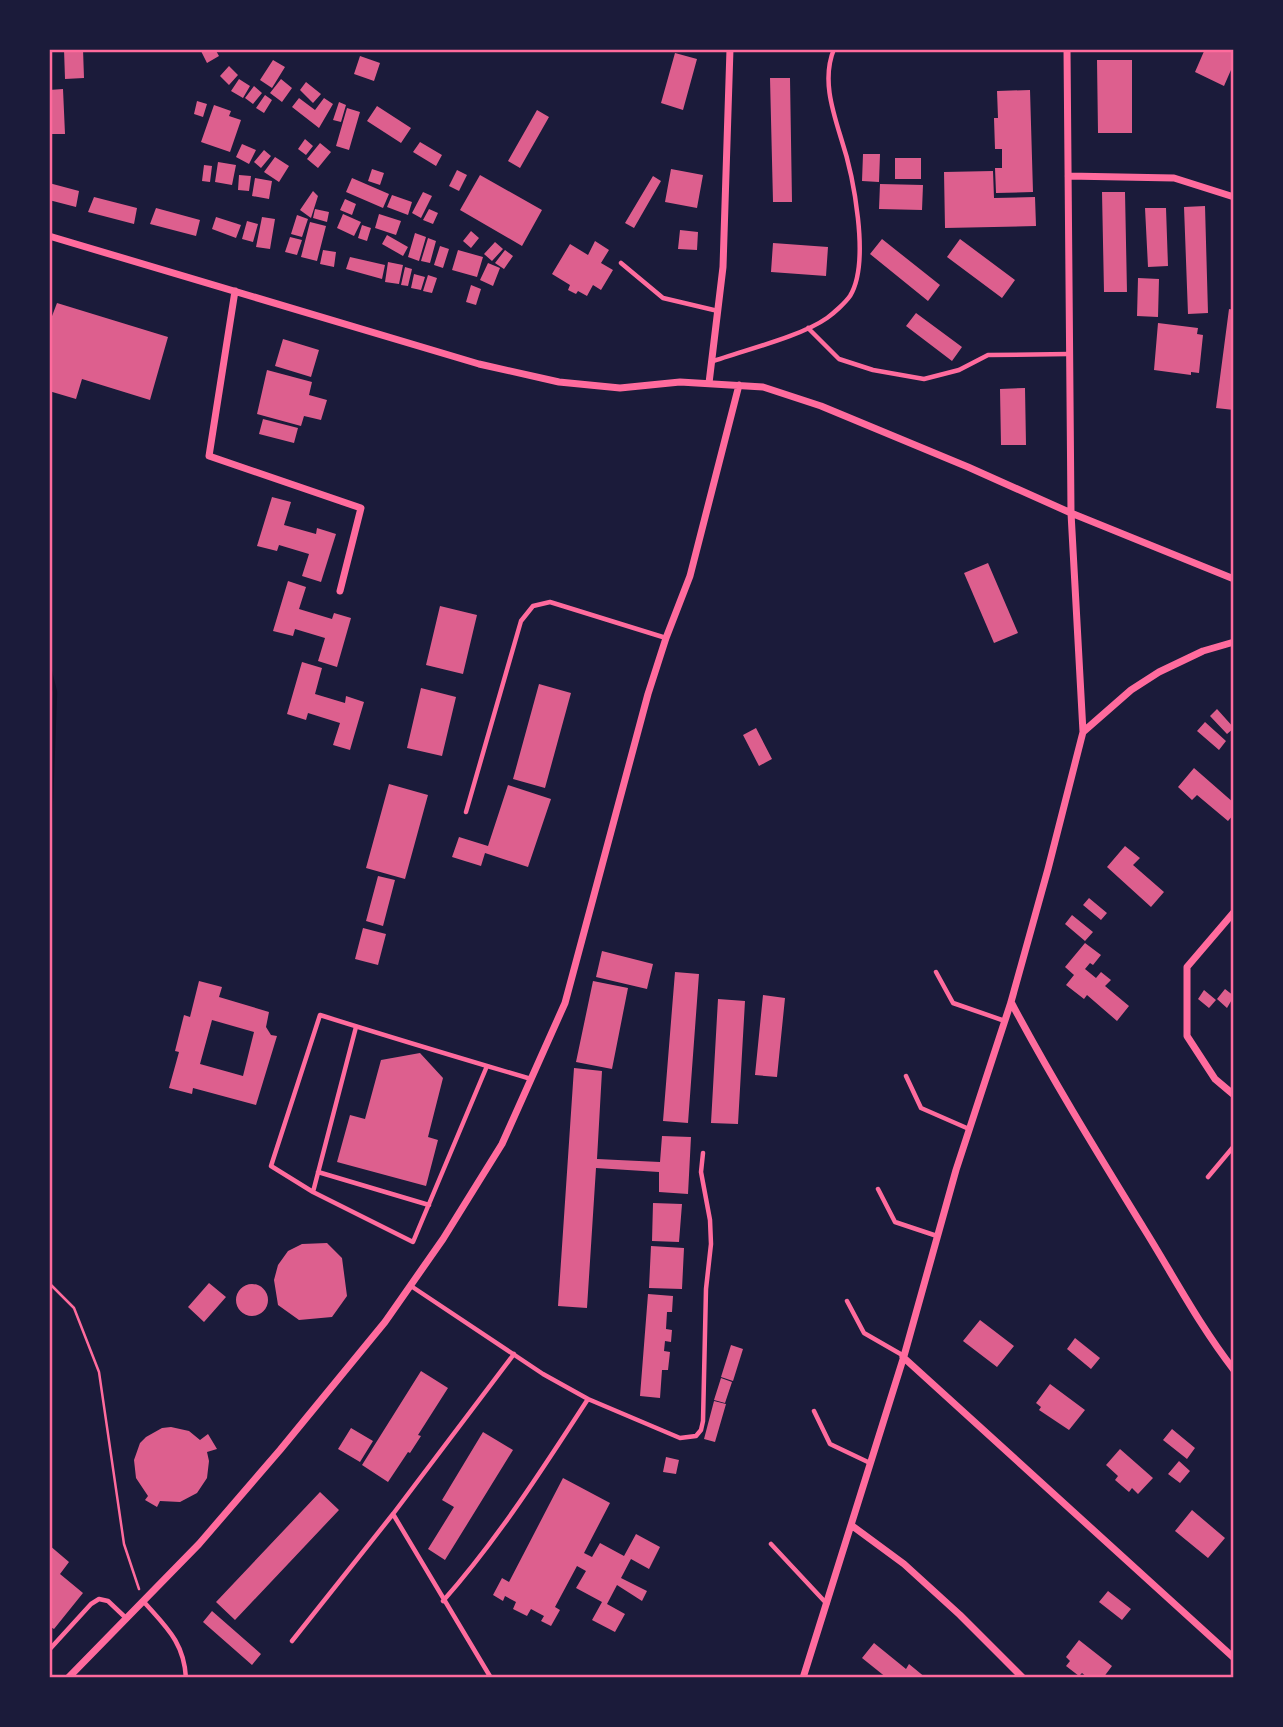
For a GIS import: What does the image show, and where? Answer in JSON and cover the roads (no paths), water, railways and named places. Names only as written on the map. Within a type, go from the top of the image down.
[{"type":"street","points":[[709,383],[723,267],[730,49]]},
{"type":"street","points":[[803,1678],[1011,1002],[1083,732],[1071,513],[1067,49]]},
{"type":"street","points":[[1068,176],[1174,178],[1234,197]]},
{"type":"street","points":[[49,236],[479,364],[559,382],[620,388],[680,382],[763,387],[821,406],[1071,513],[1234,579]]},
{"type":"street","points":[[235,291],[209,456],[361,508],[340,590]]},
{"type":"street","points":[[68,1678],[199,1544],[385,1322],[502,1144],[565,1003],[620,796],[666,638],[690,576],[739,385]]},
{"type":"street","points":[[1083,732],[1131,690],[1159,671],[1203,651],[1234,642]]},
{"type":"street","points":[[1234,912],[1188,967],[1187,1036],[1215,1079],[1234,1096]]},
{"type":"street","points":[[1011,1002],[1086,1136],[1196,1315],[1234,1370]]},
{"type":"street","points":[[903,1356],[1234,1658]]},
{"type":"street","points":[[851,1525],[923,1581],[1023,1678]]},
{"type":"lane","points":[[712,362],[808,328],[828,317],[850,295],[858,272],[856,198],[844,145],[830,101],[829,76],[834,49]]},
{"type":"lane","points":[[621,263],[663,298],[718,311]]},
{"type":"lane","points":[[808,328],[839,359],[873,370],[924,379],[960,370],[988,355],[1069,354]]},
{"type":"lane","points":[[466,812],[521,621],[533,606],[550,602],[666,638]]},
{"type":"lane","points":[[936,972],[953,1003],[1005,1021]]},
{"type":"lane","points":[[487,1066],[413,1242],[313,1192],[271,1166],[320,1015],[531,1079]]},
{"type":"lane","points":[[313,1192],[356,1027]]},
{"type":"lane","points":[[906,1076],[921,1108],[970,1129]]},
{"type":"lane","points":[[1208,1177],[1234,1146]]},
{"type":"lane","points":[[411,1286],[543,1374],[588,1399],[680,1438],[696,1436],[701,1430],[706,1289],[711,1244],[710,1220],[701,1172],[703,1153]]},
{"type":"lane","points":[[318,1172],[429,1205]]},
{"type":"lane","points":[[878,1189],[895,1222],[937,1237]]},
{"type":"lane","points":[[847,1301],[864,1333],[903,1356]]},
{"type":"lane","points":[[292,1641],[393,1514],[514,1354]]},
{"type":"lane","points":[[443,1601],[474,1566],[588,1399]]},
{"type":"lane","points":[[814,1411],[830,1444],[871,1464]]},
{"type":"lane","points":[[393,1514],[491,1678]]},
{"type":"lane","points":[[771,1544],[827,1604]]},
{"type":"lane","points":[[49,1650],[91,1604],[99,1599],[108,1601],[128,1619]]},
{"type":"lane","points":[[144,1602],[174,1636],[182,1650],[186,1678]]},
{"type":"waterway","points":[[49,668],[55,692],[49,851]]}]
